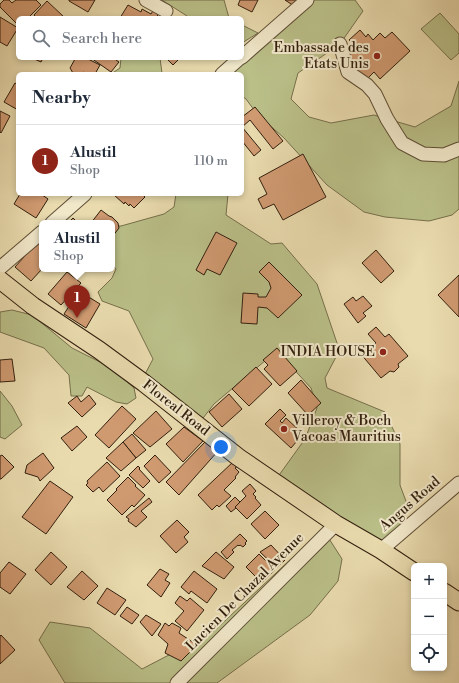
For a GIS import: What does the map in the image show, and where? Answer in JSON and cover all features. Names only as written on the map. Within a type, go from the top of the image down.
[{"type":"main road","name":"Floreal Road","points":[[0,280],[33,306],[99,350],[144,383],[238,456],[336,524],[381,550],[411,570]]},
{"type":"main road","points":[[447,594],[459,602]]},
{"type":"street","points":[[146,0],[166,11]]},
{"type":"street","points":[[244,54],[307,0]]},
{"type":"street","points":[[340,44],[348,72],[367,85],[375,94],[387,119],[402,143],[423,154],[444,155],[459,149]]},
{"type":"street","points":[[224,72],[238,60]]},
{"type":"street","points":[[55,220],[83,196]]},
{"type":"street","points":[[0,268],[39,235]]},
{"type":"street","name":"Angus Road","points":[[381,550],[459,483]]},
{"type":"street","name":"Lucien De Chazal Avenue","points":[[177,683],[336,524]]},
{"type":"green space","points":[[162,0],[224,0],[228,16],[187,16]]},
{"type":"green space","points":[[313,0],[355,0],[363,11],[340,44],[298,73],[291,99],[309,117],[331,123],[374,115],[415,127],[451,106],[459,81],[459,209],[452,215],[429,221],[385,217],[364,212],[327,185],[284,138],[257,114],[244,98],[244,72],[229,72]]},
{"type":"green space","points":[[440,13],[459,34],[459,53],[451,60],[421,29]]},
{"type":"green space","points":[[244,26],[258,33],[244,42]]},
{"type":"green space","points":[[121,60],[160,60],[162,72],[114,72],[120,68]]},
{"type":"green space","points":[[176,196],[228,196],[226,215],[271,244],[282,243],[317,284],[338,346],[336,357],[325,378],[327,388],[385,412],[400,444],[400,485],[407,504],[403,532],[384,544],[277,478],[305,439],[317,408],[311,388],[288,363],[266,360],[214,404],[200,422],[144,376],[153,359],[129,311],[102,301],[98,292],[112,278],[116,269],[115,226],[121,226],[164,214],[174,207]]},
{"type":"green space","points":[[12,310],[32,315],[72,348],[110,367],[134,388],[136,398],[127,404],[116,402],[87,387],[82,396],[71,396],[69,375],[44,348],[0,332],[0,312]]},
{"type":"green space","points":[[0,391],[12,406],[22,425],[5,439],[0,437]]},
{"type":"green space","points":[[326,534],[342,559],[338,581],[310,615],[217,683],[65,683],[39,640],[50,622],[90,628],[142,669],[213,632],[308,543]]},
{"type":"building","points":[[4,0],[9,0],[12,3],[16,0],[36,0],[41,5],[30,16],[16,16],[16,23],[0,7],[0,4]]},
{"type":"building","points":[[69,0],[95,0],[88,12]]},
{"type":"building","points":[[240,0],[258,0],[252,12],[238,5]]},
{"type":"building","points":[[285,0],[299,0],[294,6]]},
{"type":"building","points":[[47,1],[63,16],[35,16],[34,15]]},
{"type":"building","points":[[128,5],[141,12],[142,9],[151,14],[154,9],[159,13],[157,16],[121,16]]},
{"type":"building","points":[[0,17],[16,27],[16,31],[7,46],[0,42]]},
{"type":"building","name":"Embassade des Etats Unis","points":[[360,30],[366,37],[368,34],[373,40],[380,33],[385,38],[392,32],[410,51],[380,79],[374,72],[365,81],[348,63],[352,58],[349,54],[353,50],[350,46],[352,43],[349,40]]},
{"type":"building","points":[[74,60],[90,60],[100,65],[96,72],[72,72],[70,68]]},
{"type":"building","points":[[94,60],[116,60],[119,62],[111,72]]},
{"type":"building","points":[[168,60],[178,60],[173,65]]},
{"type":"building","points":[[15,83],[16,109],[4,102]]},
{"type":"building","points":[[255,107],[283,141],[273,149],[250,120],[244,125],[244,115]]},
{"type":"building","points":[[0,111],[10,116],[1,133],[0,132]]},
{"type":"building","points":[[244,129],[261,150],[254,156],[244,144]]},
{"type":"building","points":[[303,154],[326,197],[283,220],[274,204],[263,209],[258,199],[267,194],[259,178]]},
{"type":"building","points":[[19,196],[44,196],[48,199],[36,218],[14,204]]},
{"type":"building","points":[[115,196],[145,197],[134,208],[125,202],[124,204]]},
{"type":"building","points":[[101,210],[115,220],[93,220]]},
{"type":"building","points":[[115,220],[118,223],[119,228],[115,233]]},
{"type":"building","points":[[216,232],[237,243],[220,275],[207,269],[204,275],[196,270]]},
{"type":"building","points":[[39,240],[39,272],[31,281],[15,267]]},
{"type":"building","points":[[376,250],[394,271],[381,283],[362,263]]},
{"type":"building","points":[[269,262],[302,295],[278,318],[267,308],[258,307],[257,324],[241,323],[243,293],[258,294],[258,297],[266,297],[271,288],[269,282],[259,272]]},
{"type":"building","points":[[67,272],[81,283],[61,305],[48,294]]},
{"type":"building","points":[[459,275],[459,317],[438,295]]},
{"type":"building","points":[[79,291],[100,304],[86,328],[64,314]]},
{"type":"building","points":[[363,296],[372,306],[363,313],[366,316],[358,323],[344,304],[353,297],[356,301]]},
{"type":"building","name":"INDIA HOUSE","points":[[376,327],[385,337],[389,334],[408,356],[398,364],[399,367],[394,372],[390,371],[381,378],[360,353],[364,349],[366,351],[376,343],[368,334]]},
{"type":"building","points":[[277,348],[297,371],[280,386],[264,369],[268,365],[263,360]]},
{"type":"building","points":[[12,359],[15,381],[0,382],[0,360]]},
{"type":"building","points":[[256,367],[272,384],[249,406],[232,389]]},
{"type":"building","points":[[301,380],[321,403],[308,415],[288,393]]},
{"type":"building","points":[[229,394],[242,409],[222,427],[209,412]]},
{"type":"building","points":[[89,395],[96,404],[82,417],[68,403],[77,396],[81,402]]},
{"type":"building","points":[[122,406],[136,419],[109,448],[95,435]]},
{"type":"building","name":"Villeroy & Boch Vacoas Mauritius","points":[[280,409],[286,415],[280,421],[282,423],[286,418],[303,434],[291,448],[265,424]]},
{"type":"building","points":[[156,411],[172,429],[150,447],[133,433]]},
{"type":"building","points":[[77,426],[87,437],[72,451],[61,438]]},
{"type":"building","points":[[184,427],[203,441],[183,462],[166,444]]},
{"type":"building","points":[[132,434],[146,450],[136,458],[123,442]]},
{"type":"building","points":[[123,442],[136,458],[121,471],[106,458]]},
{"type":"building","points":[[205,442],[218,451],[179,495],[166,482]]},
{"type":"building","points":[[43,453],[54,468],[40,481],[38,477],[25,473],[27,465]]},
{"type":"building","points":[[2,455],[14,467],[0,479],[0,456]]},
{"type":"building","points":[[155,455],[171,472],[159,483],[144,466]]},
{"type":"building","points":[[107,462],[120,476],[103,492],[99,487],[93,492],[86,485],[88,483],[87,481]]},
{"type":"building","points":[[233,462],[238,466],[235,468],[239,472],[235,477],[236,478],[224,490],[231,496],[219,507],[217,505],[212,510],[198,495]]},
{"type":"building","points":[[138,466],[150,481],[143,488],[129,475]]},
{"type":"building","points":[[128,477],[145,495],[134,507],[132,505],[122,515],[107,500]]},
{"type":"building","points":[[50,481],[73,497],[46,534],[22,517]]},
{"type":"building","points":[[250,484],[256,491],[253,494],[256,497],[255,498],[261,505],[247,519],[235,507],[246,496],[242,491]]},
{"type":"building","points":[[235,497],[240,502],[231,512],[226,506]]},
{"type":"building","points":[[149,498],[152,502],[141,511],[147,517],[136,527],[128,521],[129,519],[126,517]]},
{"type":"building","points":[[265,511],[279,525],[265,539],[251,524]]},
{"type":"building","points":[[177,520],[189,532],[184,537],[188,542],[176,553],[160,536]]},
{"type":"building","points":[[240,534],[247,541],[245,543],[246,544],[243,547],[238,545],[232,550],[234,552],[227,559],[221,552]]},
{"type":"building","points":[[271,545],[285,560],[277,568],[260,552]]},
{"type":"building","points":[[51,552],[67,567],[51,585],[35,570]]},
{"type":"building","points":[[216,552],[234,567],[224,579],[202,566]]},
{"type":"building","points":[[259,554],[275,570],[262,583],[246,567]]},
{"type":"building","points":[[9,562],[26,574],[10,594],[0,587],[0,573]]},
{"type":"building","points":[[160,569],[169,574],[165,580],[170,583],[161,597],[147,585]]},
{"type":"building","points":[[82,571],[98,586],[84,600],[67,587]]},
{"type":"building","points":[[194,571],[217,589],[207,603],[191,591],[189,594],[181,587]]},
{"type":"building","points":[[107,588],[126,600],[115,615],[97,603]]},
{"type":"building","points":[[180,596],[187,601],[190,598],[204,610],[187,631],[175,621],[184,611],[175,603]]},
{"type":"building","points":[[127,607],[139,615],[132,624],[120,616]]},
{"type":"building","points":[[146,615],[161,624],[152,636],[140,622]]},
{"type":"building","points":[[165,623],[169,626],[172,623],[181,628],[179,633],[197,645],[181,661],[165,653],[168,644],[158,635]]},
{"type":"building","points":[[1,635],[15,650],[0,664],[0,636]]},
{"type":"place","name":"Embassade des Etats Unis","points":[[377,56]]},
{"type":"place","name":"Alustil","points":[[77,318]]},
{"type":"place","name":"INDIA HOUSE","points":[[383,352]]},
{"type":"place","name":"Villeroy & Boch Vacoas Mauritius","points":[[284,429]]}]
